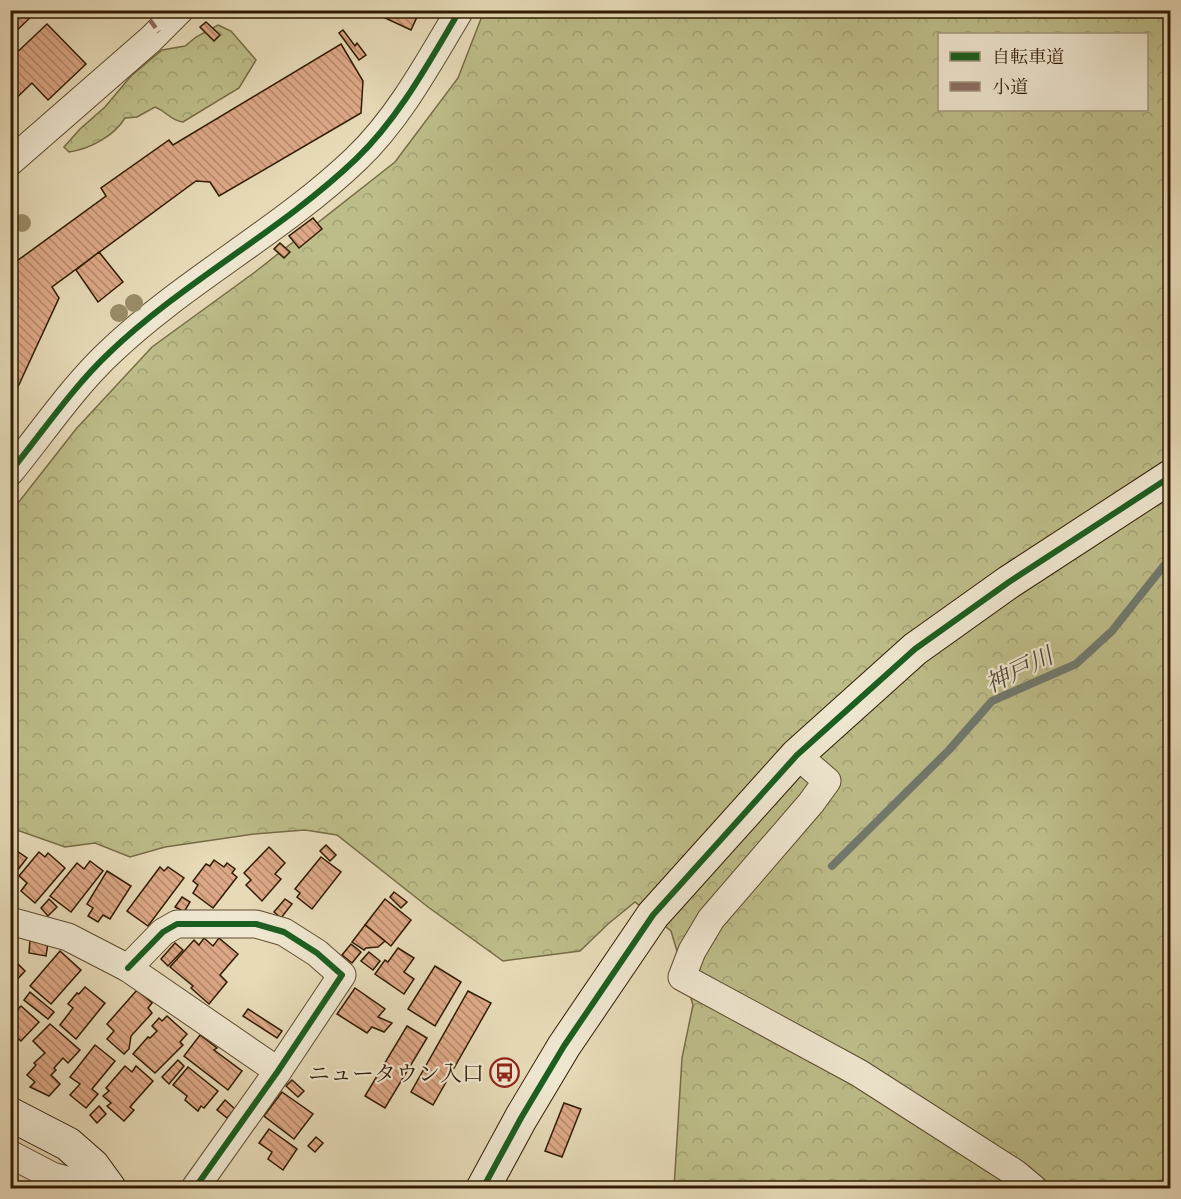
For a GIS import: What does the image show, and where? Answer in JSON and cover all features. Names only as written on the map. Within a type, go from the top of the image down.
[{"type":"street","points":[[10,162],[134,55],[180,10]]},
{"type":"street","points":[[10,472],[108,354],[181,293],[253,241],[356,159],[392,118],[460,10]]},
{"type":"street","points":[[483,1188],[520,1118],[564,1046],[612,972],[653,915],[797,755],[915,649],[1009,582],[1170,477]]},
{"type":"street","points":[[797,755],[827,781],[811,803],[711,919],[692,951],[682,977],[859,1073],[1015,1173],[1033,1188]]},
{"type":"street","points":[[10,921],[68,937],[128,968],[278,1071]]},
{"type":"street","points":[[128,968],[144,949],[163,932],[177,924],[192,922],[256,924],[284,932],[317,953],[342,975],[278,1071],[195,1188]]},
{"type":"street","points":[[10,1114],[68,1144],[93,1166],[109,1188]]},
{"type":"street","points":[[10,1154],[52,1176],[96,1188]]},
{"type":"green space","points":[[484,11],[1170,11],[1170,1188],[674,1188],[682,1058],[693,1005],[671,931],[635,902],[580,951],[503,961],[428,907],[337,835],[305,830],[254,834],[165,847],[130,857],[95,843],[65,847],[11,828],[11,512],[76,429],[152,347],[255,272],[395,162],[458,78]]},
{"type":"green space","points":[[218,25],[231,31],[256,60],[239,88],[183,122],[175,120],[155,107],[137,117],[125,118],[108,136],[93,145],[69,152],[64,147],[105,107],[131,76],[162,50],[185,46]]},
{"type":"building","points":[[10,10],[37,11],[10,37]]},
{"type":"building","points":[[383,10],[403,10],[417,17],[411,30],[381,16]]},
{"type":"building","points":[[206,22],[220,35],[214,41],[200,27]]},
{"type":"building","points":[[47,24],[86,64],[48,100],[32,83],[10,104],[10,59]]},
{"type":"building","points":[[343,30],[355,46],[357,43],[366,55],[359,60],[339,33]]},
{"type":"building","points":[[341,44],[363,81],[361,113],[219,196],[210,182],[196,181],[52,287],[59,298],[10,404],[10,266],[106,196],[101,188],[169,140],[173,145]]},
{"type":"building","points":[[313,218],[322,229],[299,248],[289,236]]},
{"type":"building","points":[[280,243],[290,252],[284,258],[274,249]]},
{"type":"building","points":[[99,252],[123,282],[98,302],[76,270]]},
{"type":"building","points":[[326,845],[336,855],[330,861],[320,851]]},
{"type":"building","points":[[269,847],[285,863],[275,874],[281,879],[262,901],[246,885],[251,880],[244,873]]},
{"type":"building","points":[[10,848],[27,858],[10,880]]},
{"type":"building","points":[[39,852],[45,857],[48,853],[65,868],[35,903],[21,891],[27,883],[19,876]]},
{"type":"building","points":[[321,857],[341,872],[312,909],[297,897],[300,893],[295,889]]},
{"type":"building","points":[[214,860],[224,867],[227,863],[235,869],[232,873],[237,877],[213,908],[193,893],[198,885],[193,881],[206,864],[210,866]]},
{"type":"building","points":[[90,861],[103,871],[71,912],[50,896],[77,863],[84,869]]},
{"type":"building","points":[[160,867],[164,871],[168,867],[184,878],[148,926],[127,911]]},
{"type":"building","points":[[107,871],[131,886],[110,919],[103,915],[98,922],[88,916],[93,908],[87,904]]},
{"type":"building","points":[[394,892],[407,902],[401,908],[390,897]]},
{"type":"building","points":[[182,897],[190,902],[184,912],[175,907]]},
{"type":"building","points":[[49,899],[57,907],[48,916],[41,908]]},
{"type":"building","points":[[285,899],[292,904],[281,918],[274,912]]},
{"type":"building","points":[[385,899],[411,920],[391,946],[365,925]]},
{"type":"building","points":[[365,925],[385,941],[378,947],[364,950],[352,942]]},
{"type":"building","points":[[204,938],[213,946],[219,938],[238,954],[220,975],[227,982],[209,1004],[191,988],[193,986],[170,967],[194,940],[199,945]]},
{"type":"building","points":[[30,940],[48,943],[46,956],[29,953]]},
{"type":"building","points":[[175,943],[183,950],[168,966],[161,959]]},
{"type":"building","points":[[351,944],[361,952],[352,963],[342,955]]},
{"type":"building","points":[[398,948],[414,958],[404,972],[414,979],[404,994],[375,974]]},
{"type":"building","points":[[60,951],[81,970],[51,1004],[30,986]]},
{"type":"building","points":[[369,952],[380,961],[373,970],[361,961]]},
{"type":"building","points":[[10,961],[12,963],[15,961],[25,971],[12,985]]},
{"type":"building","points":[[435,966],[461,982],[435,1026],[408,1009]]},
{"type":"building","points":[[85,987],[105,1003],[76,1039],[60,1025],[73,1008],[68,1004]]},
{"type":"building","points":[[355,988],[385,1009],[378,1017],[392,1023],[384,1032],[372,1027],[367,1033],[337,1014]]},
{"type":"building","points":[[137,990],[152,1003],[148,1008],[152,1013],[131,1036],[129,1049],[124,1054],[107,1039],[114,1031],[107,1024]]},
{"type":"building","points":[[468,991],[491,1003],[433,1105],[411,1092]]},
{"type":"building","points":[[30,992],[54,1012],[48,1019],[24,1000]]},
{"type":"building","points":[[21,1006],[39,1022],[21,1041],[10,1031],[10,1017]]},
{"type":"building","points":[[248,1009],[282,1031],[277,1038],[243,1016]]},
{"type":"building","points":[[167,1016],[187,1034],[180,1042],[183,1045],[155,1073],[133,1054],[148,1037],[150,1038],[157,1031],[152,1026],[159,1018],[162,1021]]},
{"type":"building","points":[[50,1024],[80,1050],[68,1063],[63,1058],[54,1068],[56,1070],[51,1075],[60,1084],[49,1096],[30,1087],[35,1082],[27,1075],[36,1065],[34,1063],[45,1053],[33,1041]]},
{"type":"building","points":[[407,1026],[427,1038],[385,1108],[365,1096]]},
{"type":"building","points":[[200,1035],[217,1048],[214,1050],[242,1071],[228,1090],[184,1056]]},
{"type":"building","points":[[95,1045],[115,1061],[92,1089],[98,1094],[86,1108],[70,1095],[80,1084],[70,1077]]},
{"type":"building","points":[[178,1060],[184,1066],[169,1084],[162,1077]]},
{"type":"building","points":[[125,1066],[132,1072],[136,1066],[153,1081],[130,1107],[134,1110],[124,1121],[107,1106],[111,1103],[103,1096],[109,1091],[106,1088]]},
{"type":"building","points":[[188,1067],[218,1091],[204,1108],[201,1106],[198,1111],[185,1100],[187,1096],[173,1085]]},
{"type":"building","points":[[292,1080],[304,1091],[298,1097],[286,1086]]},
{"type":"building","points":[[282,1092],[313,1114],[294,1139],[264,1116]]},
{"type":"building","points":[[225,1100],[235,1109],[227,1118],[217,1110]]},
{"type":"building","points":[[564,1103],[581,1109],[562,1157],[545,1151]]},
{"type":"building","points":[[99,1106],[106,1114],[97,1123],[90,1115]]},
{"type":"building","points":[[269,1129],[297,1149],[283,1170],[268,1159],[272,1152],[259,1143]]},
{"type":"building","points":[[316,1137],[323,1143],[315,1152],[308,1146]]},
{"type":"waterway","name":"神戸川","points":[[832,866],[949,750],[992,701],[1076,664],[1112,631],[1170,558]]},
{"type":"marked path","points":[[142,10],[159,32]]},
{"type":"cycle path","points":[[10,472],[70,396],[109,353],[169,302],[296,210],[372,143],[400,108],[460,10]]},
{"type":"cycle path","points":[[483,1188],[564,1046],[653,915],[797,755],[915,649],[1009,582],[1170,477]]},
{"type":"cycle path","points":[[128,968],[163,932],[177,924],[256,924],[284,932],[317,953],[342,975],[278,1071],[195,1188]]},
{"type":"place","name":"ニュータウン入口","points":[[505,1073]]}]
